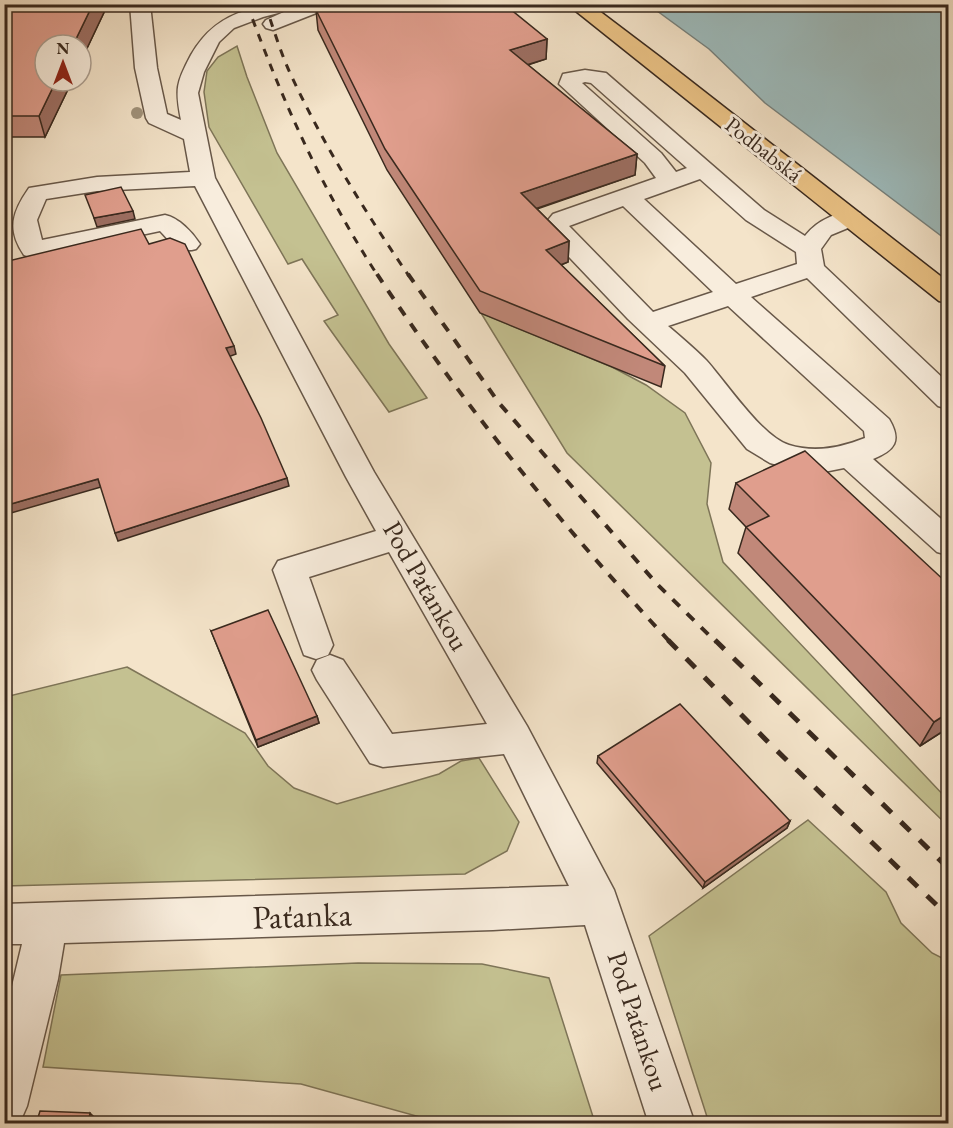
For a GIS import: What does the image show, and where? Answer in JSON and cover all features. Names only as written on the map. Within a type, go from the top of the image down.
[{"type":"main road","name":"Podbabská","points":[[577,4],[653,61],[948,295]]},
{"type":"street","points":[[140,4],[146,68],[157,118],[195,135]]},
{"type":"street","name":"Pod Paťankou","points":[[293,4],[257,12],[227,24],[210,39],[193,72],[187,93],[204,178],[361,477],[514,737],[599,904],[672,1124]]},
{"type":"street","points":[[203,54],[241,34],[288,19],[322,4]]},
{"type":"street","points":[[671,182],[653,158],[570,84],[571,79],[585,76],[598,78],[755,215],[809,258],[948,399]]},
{"type":"street","points":[[628,197],[878,426],[881,436],[879,445],[850,456],[825,461],[781,455],[758,441],[695,366],[560,233],[556,225],[562,219],[704,171]]},
{"type":"street","points":[[187,244],[165,222],[33,250],[14,227],[38,193],[97,184],[204,178]]},
{"type":"street","points":[[649,323],[731,293],[809,258],[822,230],[851,218]]},
{"type":"street","points":[[850,456],[948,543]]},
{"type":"street","points":[[398,537],[290,570],[323,658],[383,751],[514,737]]},
{"type":"street","name":"Paťanka","points":[[4,924],[493,910],[599,904]]},
{"type":"street","points":[[4,1106],[37,979],[47,922]]},
{"type":"shaded area","points":[[237,46],[277,153],[389,344],[427,398],[389,412],[324,321],[338,315],[302,259],[288,264],[209,127],[204,92],[207,71],[218,57]]},
{"type":"shaded area","points":[[481,313],[612,367],[646,385],[685,413],[711,463],[707,504],[723,562],[948,800],[948,826],[567,453]]},
{"type":"shaded area","points":[[127,667],[245,733],[268,766],[294,788],[337,804],[439,774],[461,761],[479,758],[519,822],[507,851],[465,874],[5,886],[5,697]]},
{"type":"shaded area","points":[[808,820],[886,892],[901,923],[932,953],[948,961],[948,1123],[709,1123],[649,936]]},
{"type":"shaded area","points":[[358,963],[482,964],[549,978],[595,1123],[419,1123],[420,1117],[301,1084],[43,1067],[61,975]]},
{"type":"water","points":[[649,5],[948,5],[948,241],[765,103],[709,49]]},
{"type":"building","points":[[4,4],[93,4],[79,33],[33,33],[33,93],[50,93],[39,116],[4,116]]},
{"type":"building","points":[[337,4],[504,4],[547,39],[510,50],[637,154],[521,193],[569,241],[546,250],[665,366],[480,291],[385,149],[316,10]]},
{"type":"building","points":[[121,187],[133,211],[94,218],[85,195]]},
{"type":"building","points":[[141,229],[149,244],[170,238],[185,244],[234,346],[226,348],[261,418],[287,478],[115,533],[98,479],[4,506],[4,262]]},
{"type":"building","points":[[805,451],[948,584],[948,713],[934,722],[746,527],[769,516],[736,483]]},
{"type":"building","points":[[268,610],[317,716],[256,740],[211,631]]},
{"type":"building","points":[[680,704],[790,821],[705,882],[598,756]]},
{"type":"building","points":[[40,1111],[90,1113],[88,1124],[36,1124]]},
{"type":"railway","points":[[247,4],[274,75],[305,144],[339,211],[378,276]]},
{"type":"railway","points":[[265,4],[286,65],[316,126],[376,227],[409,276]]},
{"type":"railway","points":[[377,274],[479,418],[553,510],[670,642]]},
{"type":"railway","points":[[408,274],[499,403],[657,584],[716,642]]},
{"type":"railway","points":[[668,640],[769,743],[948,916]]},
{"type":"railway","points":[[715,640],[948,868]]}]
